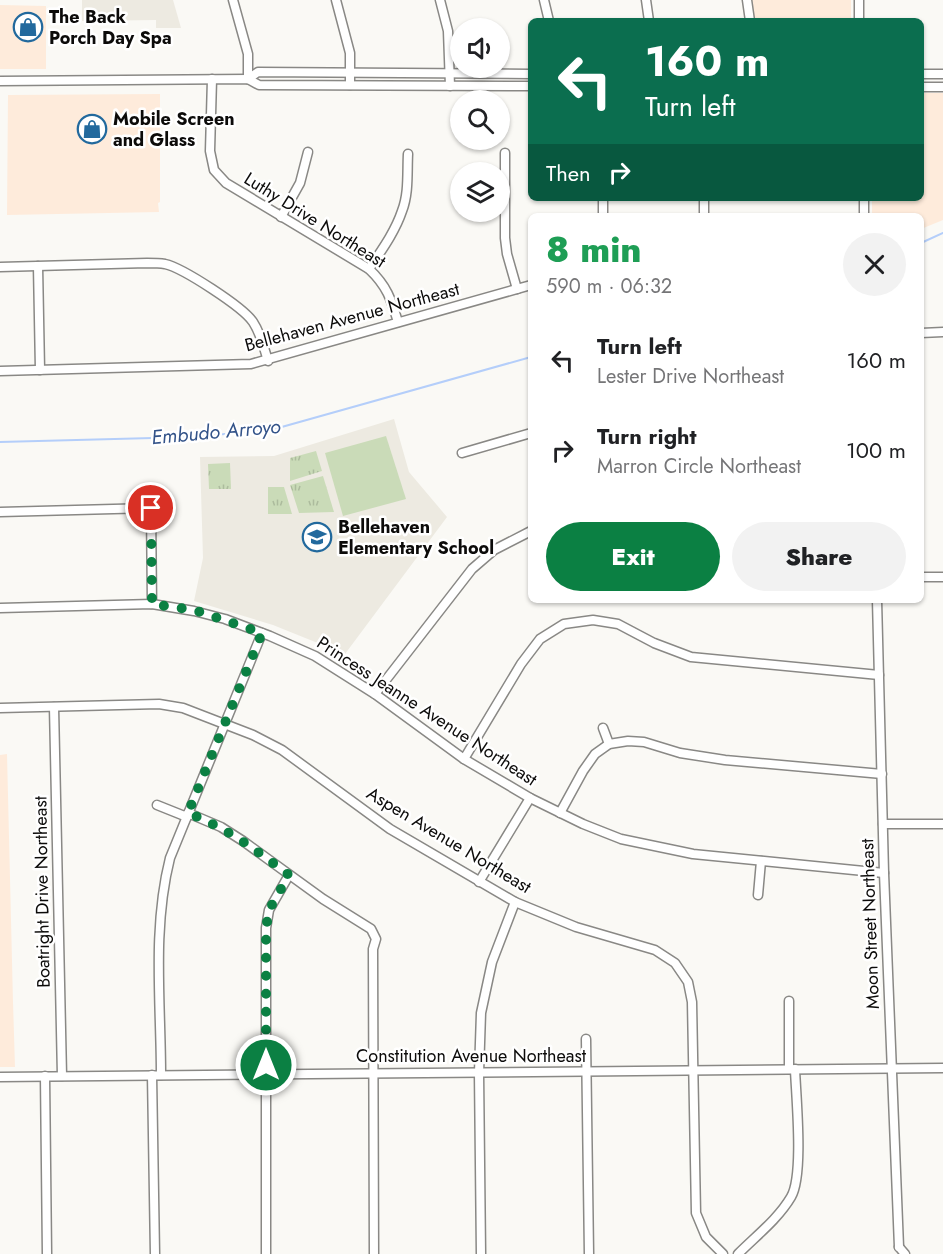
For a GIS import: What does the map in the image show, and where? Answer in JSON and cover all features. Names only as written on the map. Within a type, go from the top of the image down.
[{"type":"street","points":[[233,0],[248,54],[248,79]]},
{"type":"street","points":[[336,0],[350,52],[350,86]]},
{"type":"street","points":[[440,0],[448,31],[450,86]]},
{"type":"street","points":[[544,0],[548,18]]},
{"type":"street","points":[[646,0],[649,18]]},
{"type":"street","points":[[747,0],[750,18]]},
{"type":"street","points":[[859,0],[859,18]]},
{"type":"street","points":[[248,79],[258,72],[528,74]]},
{"type":"street","points":[[924,74],[943,74]]},
{"type":"street","name":"Luthy Drive Northeast","points":[[212,79],[210,151],[214,170],[225,183],[369,269],[381,280],[389,293],[398,322]]},
{"type":"street","points":[[0,81],[248,79],[259,85],[528,86]]},
{"type":"street","points":[[924,87],[943,87]]},
{"type":"street","points":[[281,217],[300,183],[308,152]]},
{"type":"street","points":[[506,153],[505,238],[517,289]]},
{"type":"street","points":[[369,269],[392,235],[403,211],[407,190],[408,154]]},
{"type":"street","points":[[0,267],[166,264],[242,310],[259,333],[268,361]]},
{"type":"street","points":[[38,266],[40,370]]},
{"type":"street","name":"Bellehaven Avenue Northeast","points":[[0,371],[236,365],[268,361],[528,286]]},
{"type":"street","points":[[924,333],[943,332]]},
{"type":"street","points":[[462,453],[528,434]]},
{"type":"street","points":[[0,512],[151,508],[152,604]]},
{"type":"street","points":[[375,694],[472,569],[494,550],[528,533]]},
{"type":"street","points":[[924,577],[943,577]]},
{"type":"street","name":"Moon Street Northeast","points":[[877,603],[884,873],[899,1252]]},
{"type":"street","name":"Princess Jeanne Avenue Northeast","points":[[0,608],[152,604],[194,610],[262,633],[315,656],[375,694],[464,759],[530,798],[621,839],[693,854],[884,873]]},
{"type":"street","points":[[464,759],[521,664],[540,639],[564,624],[593,620],[618,624],[654,643],[691,657],[879,675]]},
{"type":"street","points":[[155,1254],[159,919],[164,883],[170,858],[262,633]]},
{"type":"street","name":"Aspen Avenue Northeast","points":[[0,708],[159,704],[183,708],[282,750],[313,770],[365,812],[515,902],[576,927],[655,950],[675,963],[688,982],[692,1002],[696,1213],[706,1237],[723,1254]]},
{"type":"street","name":"Boatright Drive Northeast","points":[[54,707],[62,1076]]},
{"type":"street","points":[[603,728],[609,744]]},
{"type":"street","points":[[560,813],[595,754],[609,744],[628,741],[644,742],[680,753],[725,760],[882,774]]},
{"type":"street","points":[[480,882],[530,798]]},
{"type":"street","points":[[157,805],[220,827],[243,841],[289,875],[371,929],[376,939],[373,949],[372,1073],[374,1254]]},
{"type":"street","points":[[883,824],[943,824]]},
{"type":"street","points":[[758,896],[761,861]]},
{"type":"street","points":[[266,1254],[266,928],[269,910],[289,875]]},
{"type":"street","points":[[480,1254],[481,1013],[492,962],[515,902]]},
{"type":"street","points":[[738,1254],[777,1215],[792,1196],[798,1177],[789,1001]]},
{"type":"street","points":[[586,1039],[589,1254]]},
{"type":"street","name":"Constitution Avenue Northeast","points":[[0,1077],[943,1068]]},
{"type":"street","points":[[45,1076],[47,1254]]},
{"type":"shaded area","points":[[82,0],[173,0],[181,28],[156,28],[156,20],[82,21]]},
{"type":"shaded area","points":[[752,0],[851,0],[851,18],[754,18]]},
{"type":"shaded area","points":[[0,5],[46,6],[46,69],[0,69]]},
{"type":"shaded area","points":[[924,93],[943,93],[943,220],[924,228],[924,213],[872,213],[872,201],[924,201]]},
{"type":"shaded area","points":[[160,94],[159,212],[7,215],[8,95]]},
{"type":"shaded area","name":"Bellehaven Elementary School","points":[[394,419],[409,472],[447,517],[345,654],[273,625],[194,601],[203,558],[200,457],[274,456]]},
{"type":"shaded area","points":[[7,754],[15,1067],[0,1067],[0,755]]},
{"type":"green space","points":[[386,436],[406,499],[343,516],[325,453]]},
{"type":"green space","points":[[316,451],[322,471],[290,481],[290,458]]},
{"type":"green space","points":[[230,463],[231,489],[209,489],[208,464]]},
{"type":"green space","points":[[323,476],[334,512],[299,513],[290,485]]},
{"type":"green space","points":[[268,487],[284,487],[292,514],[268,514]]},
{"type":"waterway","name":"Embudo Arroyo","points":[[924,242],[943,233]]},
{"type":"waterway","name":"Embudo Arroyo","points":[[0,442],[191,437],[271,430],[528,358]]},
{"type":"place","name":"The Back Porch Day Spa","points":[[28,27]]},
{"type":"place","name":"Mobile Screen and Glass","points":[[92,129]]},
{"type":"place","name":"Bellehaven Elementary School","points":[[317,537]]},
{"type":"route","points":[[151,508],[152,604],[194,610],[262,633],[188,813],[220,827],[243,841],[289,875],[269,910],[266,928],[266,1065]]}]
